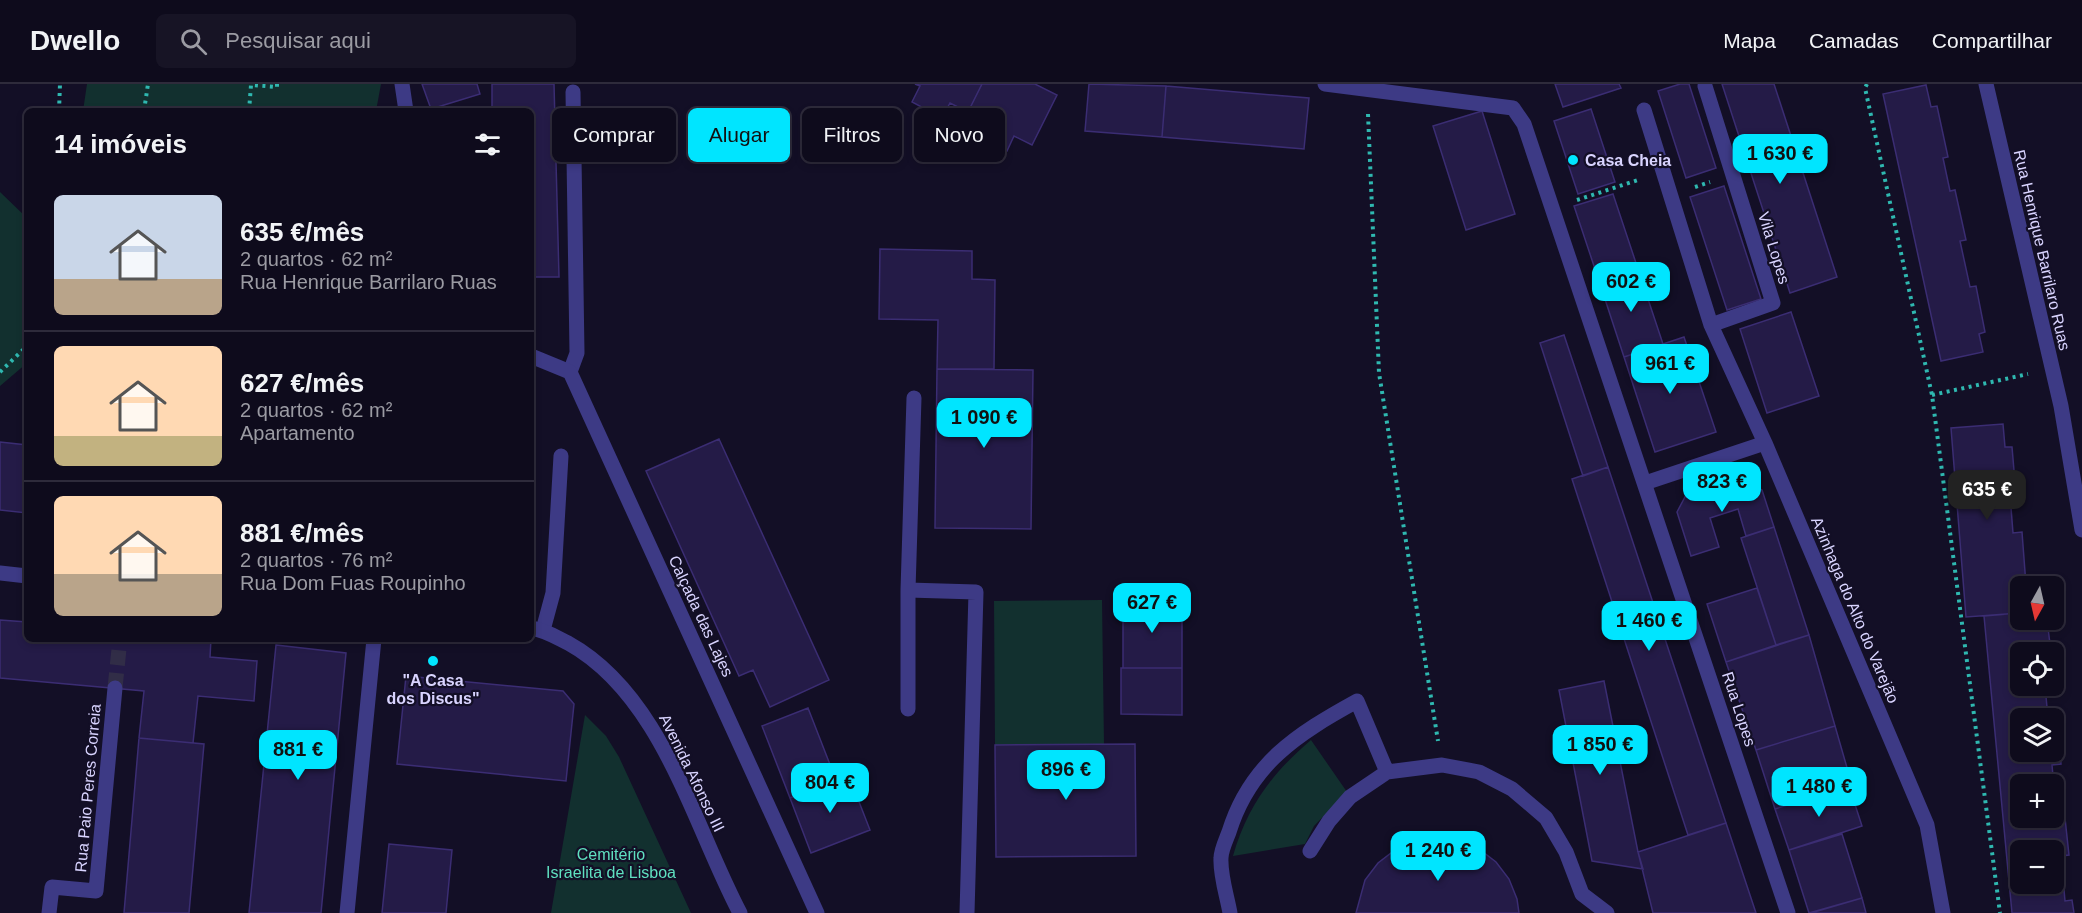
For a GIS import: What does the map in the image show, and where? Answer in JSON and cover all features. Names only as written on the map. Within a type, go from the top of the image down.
[{"type":"street","points":[[402,84],[406,108]]},
{"type":"street","points":[[1325,84],[1366,88]]},
{"type":"street","name":"Rua Henrique Barrilaro Ruas","points":[[1986,84],[2050,369],[2061,406],[2082,530]]},
{"type":"street","name":"Vila Lopes","points":[[1705,86],[1773,303],[1711,325]]},
{"type":"street","name":"Rua Lopes","points":[[1366,88],[1514,108],[1532,143],[1788,913]]},
{"type":"street","points":[[534,357],[570,372],[577,353],[573,92]]},
{"type":"street","points":[[1644,110],[1711,325],[1765,443],[1645,483]]},
{"type":"street","name":"Calçada das Lajes","points":[[570,372],[817,913]]},
{"type":"street","points":[[908,709],[908,590],[914,398]]},
{"type":"street","name":"Azinhaga do Alto do Varejão","points":[[1765,443],[1926,825],[1943,913]]},
{"type":"street","points":[[537,629],[553,593],[561,456]]},
{"type":"street","points":[[0,573],[24,576]]},
{"type":"street","points":[[908,590],[976,592],[967,913]]},
{"type":"street","name":"Avenida Afonso III","points":[[537,629],[583,652],[619,684],[640,709],[658,740],[740,913]]},
{"type":"street","points":[[347,913],[374,642]]},
{"type":"street","name":"Rua Paio Peres Correia","points":[[49,913],[52,887],[96,891],[114,696]]},
{"type":"street","points":[[1230,913],[1221,858],[1234,816],[1251,786],[1277,753],[1308,728],[1357,701],[1387,772]]},
{"type":"street","points":[[1310,851],[1329,821],[1350,797],[1387,772],[1442,765],[1479,772],[1512,789],[1546,818],[1566,852],[1582,894],[1607,913]]},
{"type":"path","points":[[59,108],[60,84]]},
{"type":"path","points":[[144,108],[147,84]]},
{"type":"path","points":[[249,108],[251,85],[277,87],[277,84]]},
{"type":"path","points":[[1867,84],[1865,88],[1932,395],[2000,913]]},
{"type":"path","points":[[1366,88],[1379,373],[1442,765]]},
{"type":"path","points":[[1569,203],[1664,171]]},
{"type":"path","points":[[1671,194],[1732,175]]},
{"type":"path","points":[[0,372],[24,349]]},
{"type":"path","points":[[1932,395],[2050,369]]},
{"type":"green space","points":[[87,84],[381,84],[377,108],[83,108]]},
{"type":"green space","points":[[0,192],[24,215],[24,366],[0,386]]},
{"type":"green space","points":[[1102,600],[1104,745],[995,745],[994,601]]},
{"type":"green space","name":"Cemitério Israelita de Lisboa","points":[[585,715],[606,736],[619,757],[691,913],[551,913]]},
{"type":"green space","points":[[1311,740],[1347,792],[1314,826],[1305,844],[1233,856],[1246,822],[1263,792],[1284,765]]},
{"type":"building","points":[[422,84],[477,84],[480,94],[431,108]]},
{"type":"building","points":[[492,84],[554,84],[552,162],[556,162],[559,277],[534,277],[534,108],[492,108]]},
{"type":"building","points":[[915,84],[982,84],[970,108],[960,108],[950,103],[947,108],[923,108],[912,102],[920,86]]},
{"type":"building","points":[[982,84],[1035,84],[1057,95],[1032,145],[1014,136],[1007,151],[1005,150],[1005,108],[970,108]]},
{"type":"building","points":[[1089,84],[1166,86],[1162,137],[1085,131]]},
{"type":"building","points":[[1555,84],[1619,84],[1621,88],[1563,107]]},
{"type":"building","points":[[1680,84],[1689,84],[1716,168],[1686,178],[1658,91]]},
{"type":"building","points":[[1722,84],[1774,84],[1837,277],[1790,293]]},
{"type":"building","points":[[1926,85],[1931,107],[1937,106],[1948,157],[1943,158],[1950,191],[1955,190],[1966,240],[1960,241],[1970,287],[1976,286],[1985,332],[1979,334],[1983,352],[1941,361],[1883,94]]},
{"type":"building","points":[[1166,86],[1309,98],[1304,149],[1162,137]]},
{"type":"building","points":[[1591,109],[1615,182],[1578,194],[1554,121]]},
{"type":"building","points":[[1482,111],[1515,214],[1466,230],[1433,126]]},
{"type":"building","points":[[1724,186],[1761,299],[1727,310],[1690,197]]},
{"type":"building","points":[[1613,194],[1638,269],[1599,281],[1574,206]]},
{"type":"building","points":[[880,249],[972,251],[972,279],[995,280],[994,369],[937,369],[938,320],[879,319]]},
{"type":"building","points":[[1638,269],[1663,344],[1624,357],[1599,281]]},
{"type":"building","points":[[1791,312],[1819,396],[1767,413],[1740,329]]},
{"type":"building","points":[[1564,335],[1608,467],[1583,476],[1540,343]]},
{"type":"building","points":[[1684,337],[1716,432],[1655,452],[1624,357]]},
{"type":"building","points":[[937,369],[1033,370],[1031,529],[935,528]]},
{"type":"building","points":[[2003,424],[2005,447],[2012,447],[2016,494],[2010,495],[2013,533],[2022,532],[2025,576],[2010,576],[2010,614],[1966,617],[1951,428]]},
{"type":"building","points":[[719,439],[829,680],[770,707],[753,670],[739,676],[646,471]]},
{"type":"building","points":[[0,442],[24,445],[24,513],[0,510]]},
{"type":"building","points":[[1608,467],[1726,823],[1688,835],[1572,479]]},
{"type":"building","points":[[1739,478],[1762,490],[1774,527],[1746,536],[1738,509],[1710,518],[1719,547],[1691,556],[1677,512],[1686,495]]},
{"type":"building","points":[[1774,527],[1809,635],[1776,645],[1741,538]]},
{"type":"building","points":[[1757,588],[1776,645],[1726,662],[1707,604]]},
{"type":"building","points":[[1123,599],[1182,599],[1182,668],[1123,668]]},
{"type":"building","points":[[2010,614],[2010,630],[2048,630],[2050,642],[2010,642],[2010,696],[2046,696],[2047,708],[2010,708],[2010,762],[2061,762],[2061,764],[2052,765],[2053,774],[2010,774],[2010,828],[2064,828],[2064,809],[2069,855],[2064,856],[2064,840],[2010,840],[2010,892],[1984,616]]},
{"type":"building","points":[[0,620],[24,622],[24,642],[211,642],[210,657],[257,661],[254,701],[198,696],[193,743],[139,738],[144,691],[0,678]]},
{"type":"building","points":[[1809,635],[1835,726],[1756,750],[1726,662]]},
{"type":"building","points":[[276,645],[346,653],[321,913],[249,913]]},
{"type":"building","points":[[1121,668],[1182,668],[1182,715],[1121,714]]},
{"type":"building","points":[[406,676],[563,691],[574,704],[566,781],[397,764]]},
{"type":"building","points":[[1604,681],[1643,869],[1592,861],[1559,690]]},
{"type":"building","points":[[808,708],[836,780],[790,798],[762,726]]},
{"type":"building","points":[[1835,726],[1852,785],[1775,809],[1756,750]]},
{"type":"building","points":[[139,738],[204,744],[189,913],[124,913]]},
{"type":"building","points":[[1135,744],[1136,856],[996,857],[995,745]]},
{"type":"building","points":[[849,776],[870,830],[811,853],[790,798]]},
{"type":"building","points":[[1849,786],[1862,826],[1789,850],[1775,809]]},
{"type":"building","points":[[1726,823],[1756,913],[1653,913],[1638,852]]},
{"type":"building","points":[[1842,834],[1862,898],[1809,913],[1789,850]]},
{"type":"building","points":[[1437,839],[1458,841],[1479,849],[1496,862],[1509,879],[1517,899],[1519,913],[1356,913],[1365,880],[1378,863],[1395,850],[1415,842]]},
{"type":"building","points":[[389,844],[452,850],[446,913],[382,913]]},
{"type":"building","points":[[2064,890],[2065,901],[2072,900],[2074,913],[2012,913],[2010,894],[2064,894]]},
{"type":"building","points":[[1862,898],[1866,913],[1811,913]]},
{"type":"tunnel","points":[[115,688],[120,642]]},
{"type":"place","name":"Casa Cheia","points":[[1573,160]]},
{"type":"place","name":"\"A Casa dos Discus\"","points":[[433,661]]}]
